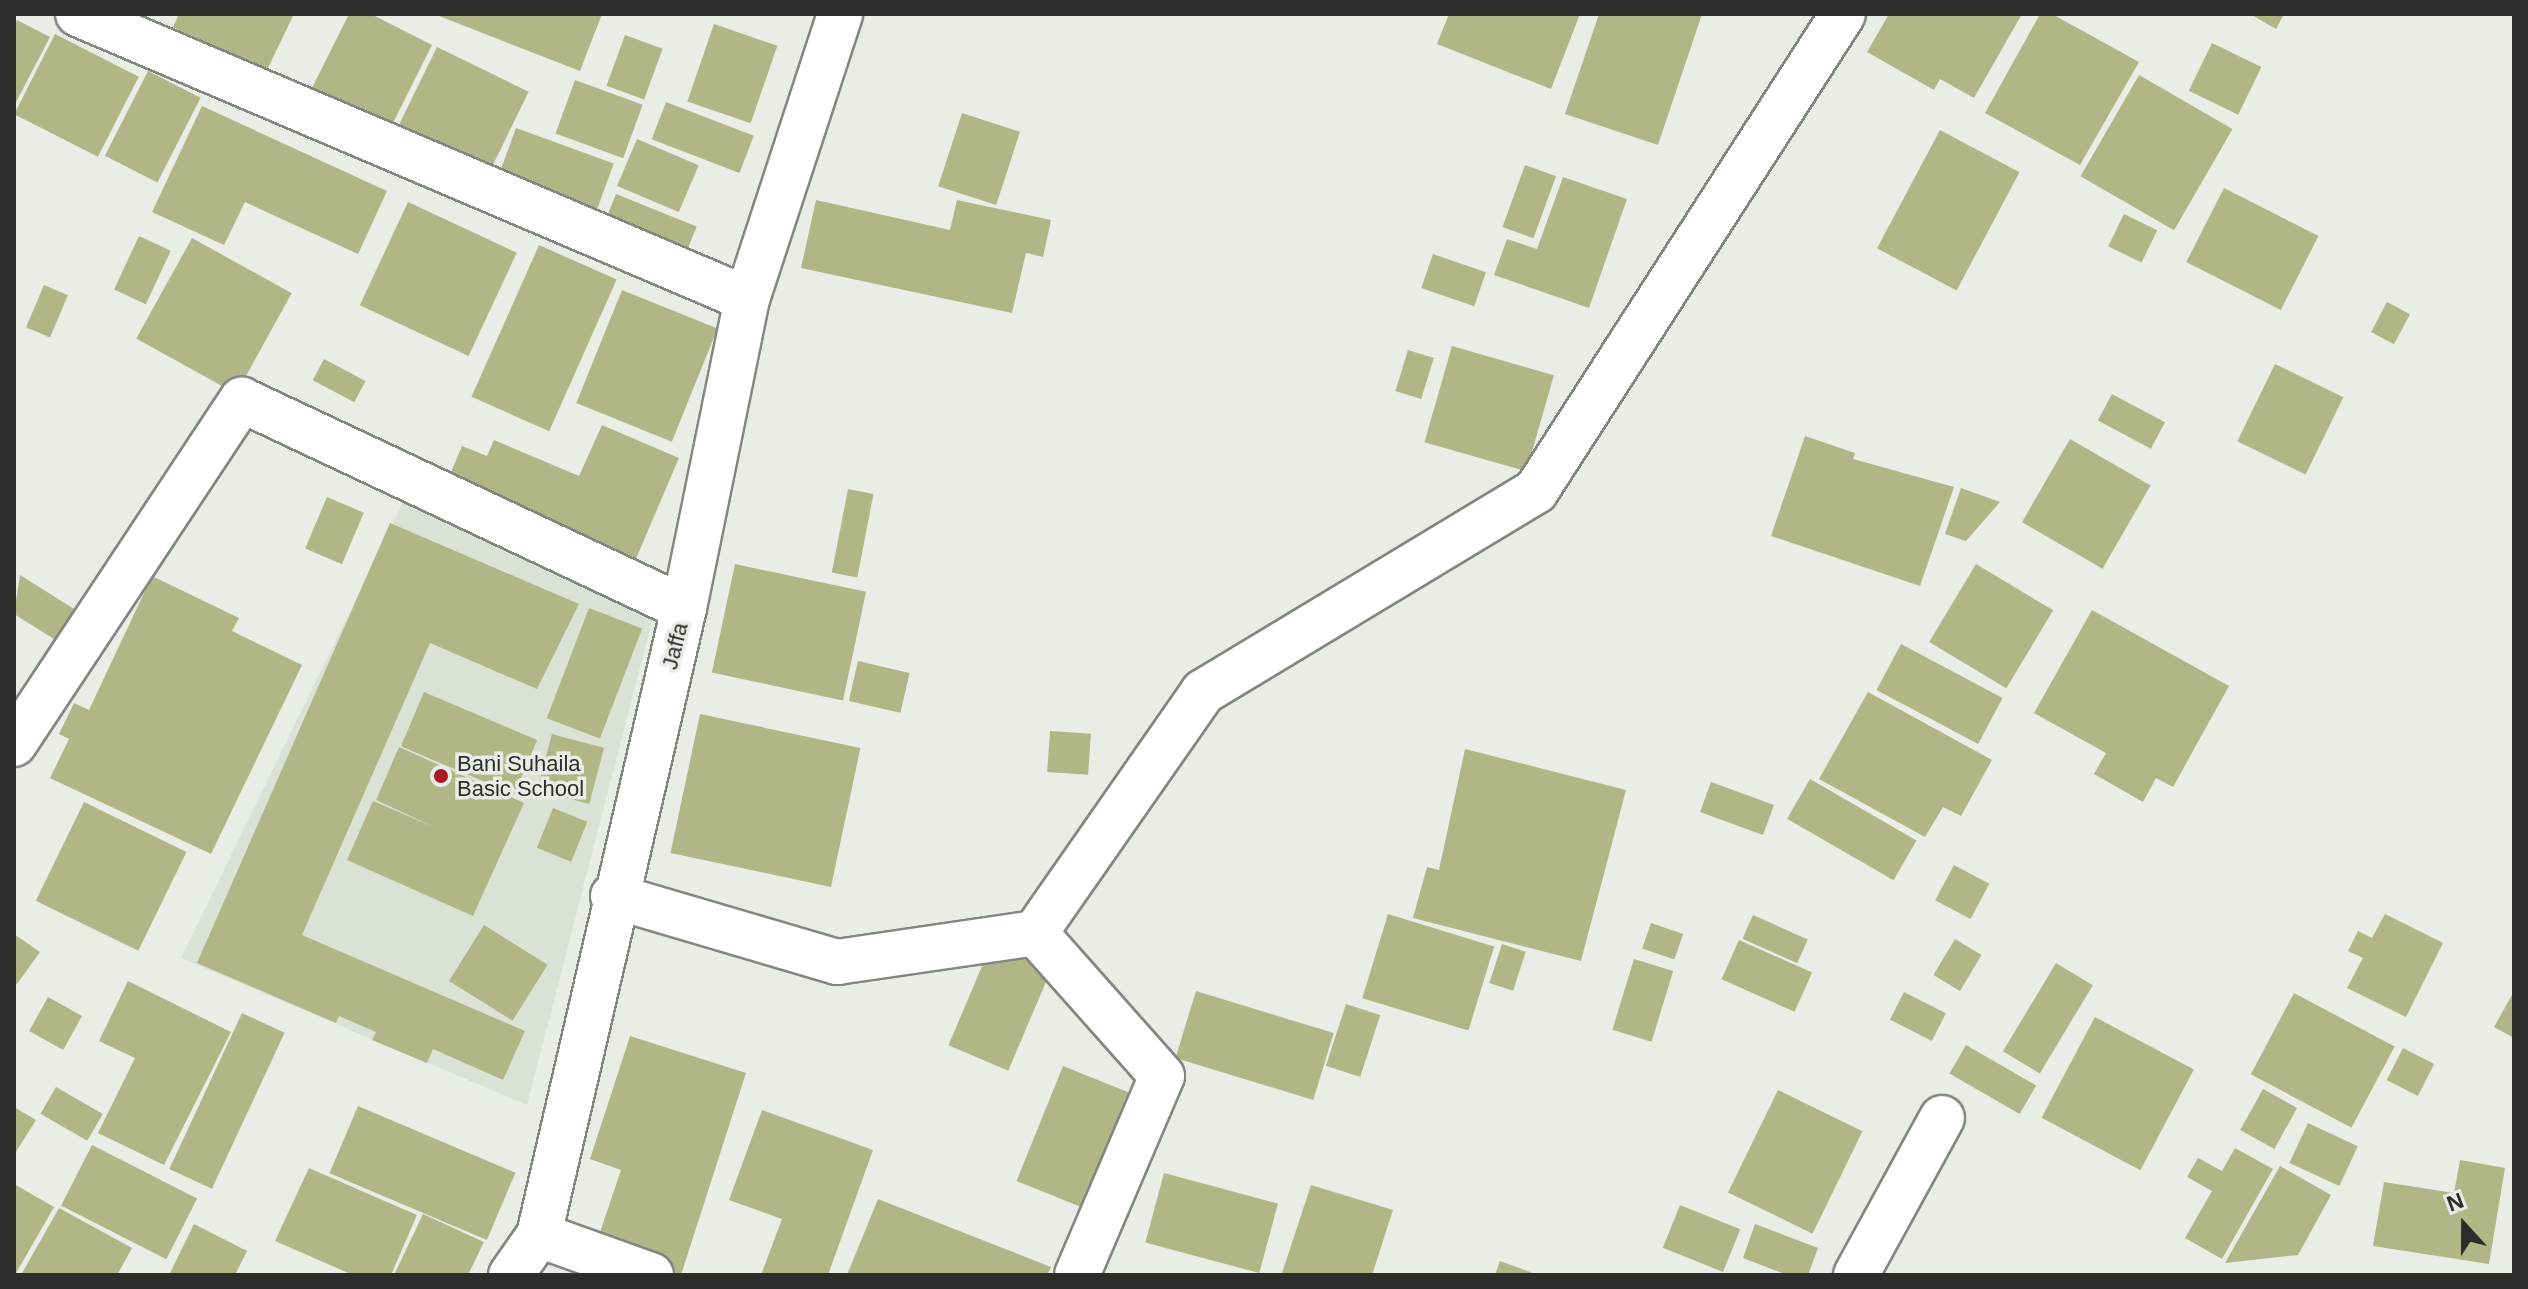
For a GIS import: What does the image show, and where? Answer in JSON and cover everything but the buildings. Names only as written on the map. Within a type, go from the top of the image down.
[{"type":"street","points":[[78,14],[747,299]]},
{"type":"street","points":[[613,896],[837,962],[1035,933],[1203,692],[1536,491],[1843,14]]},
{"type":"street","name":"Jaffa","points":[[511,1275],[539,1235],[613,896],[684,608],[747,299],[838,15]]},
{"type":"street","points":[[14,744],[242,400],[684,608]]},
{"type":"street","points":[[1035,933],[1162,1076],[1077,1275]]},
{"type":"street","points":[[1856,1275],[1942,1118]]},
{"type":"street","points":[[539,1235],[651,1275]]},
{"type":"shaded area","name":"Bani Suhaila Basic School","points":[[410,488],[659,594],[527,1105],[181,958]]},
{"type":"place","name":"Bani Suhaila Basic School","points":[[441,776]]}]
